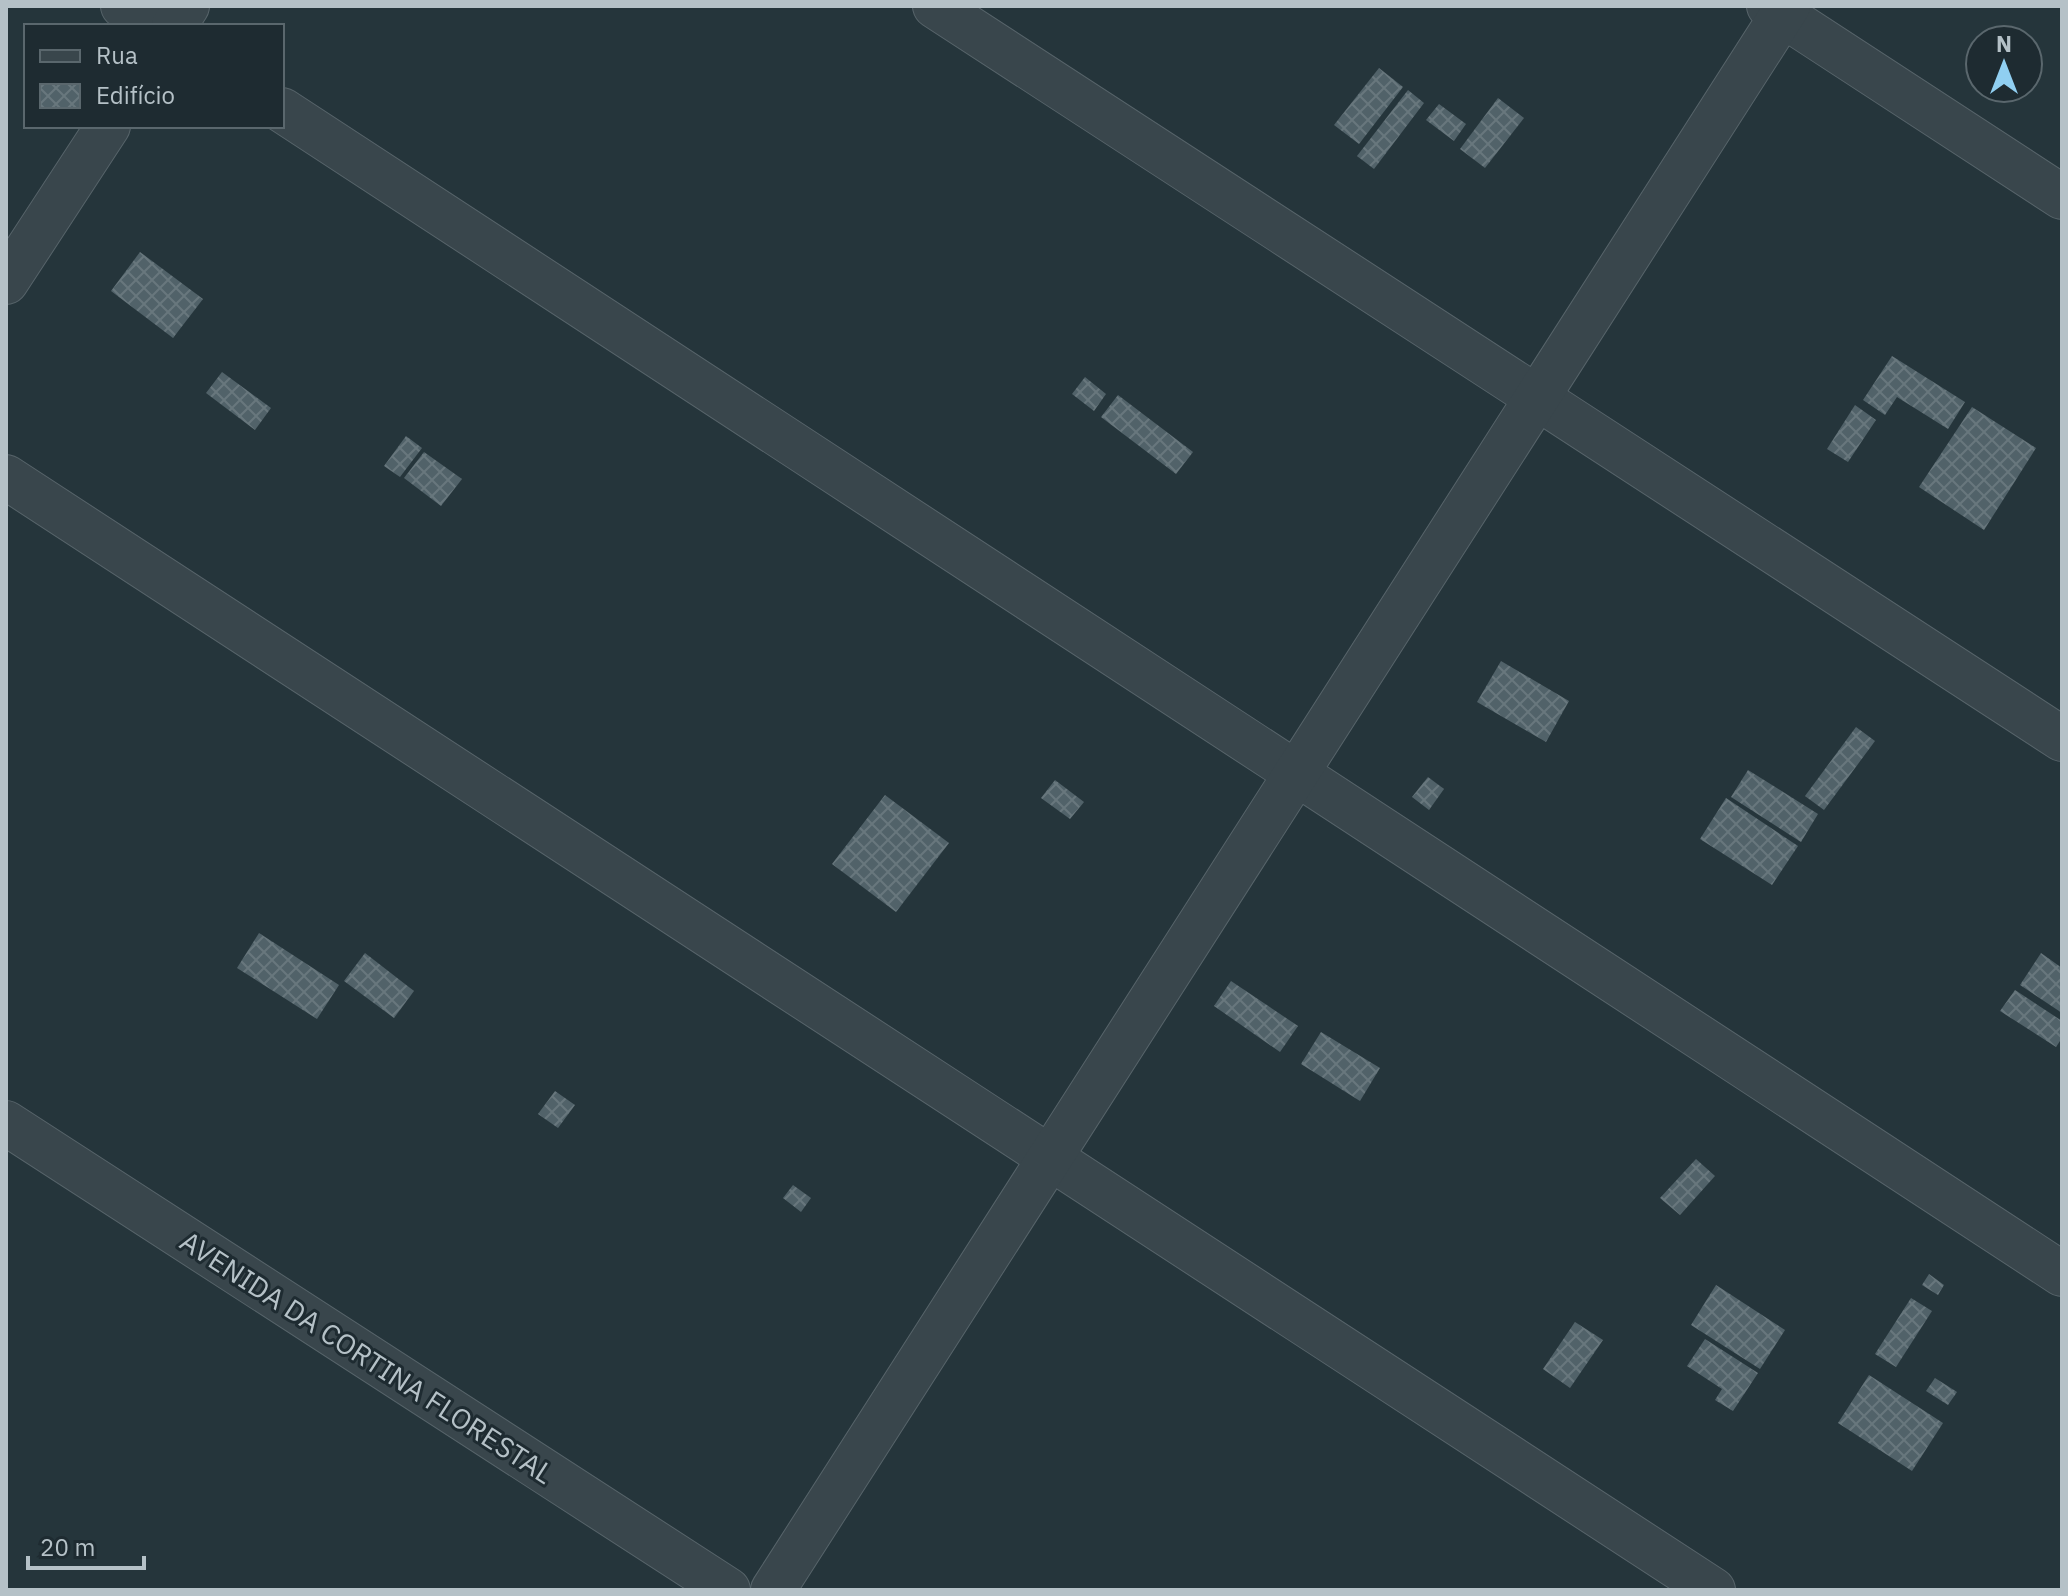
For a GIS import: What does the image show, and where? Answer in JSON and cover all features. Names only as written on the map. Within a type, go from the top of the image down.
[{"type":"street","points":[[123,6],[151,24]]},
{"type":"street","points":[[175,24],[187,6]]},
{"type":"street","points":[[935,6],[2062,739]]},
{"type":"street","points":[[773,1590],[1537,397],[1780,9],[2062,197]]},
{"type":"street","points":[[284,111],[2062,1274]]},
{"type":"street","points":[[6,282],[107,128]]},
{"type":"street","points":[[6,477],[1713,1590]]},
{"type":"street","name":"AVENIDA DA CORTINA FLORESTAL","points":[[6,1123],[728,1590]]},
{"type":"building","points":[[1379,68],[1403,87],[1359,144],[1334,125]]},
{"type":"building","points":[[1408,90],[1424,103],[1374,169],[1357,156]]},
{"type":"building","points":[[1498,98],[1524,118],[1485,168],[1460,149]]},
{"type":"building","points":[[1439,104],[1466,124],[1454,141],[1426,120]]},
{"type":"building","points":[[140,252],[203,299],[173,338],[111,291]]},
{"type":"building","points":[[1892,356],[1965,402],[1948,429],[1897,397],[1885,415],[1863,400]]},
{"type":"building","points":[[222,372],[271,408],[255,430],[206,393]]},
{"type":"building","points":[[1085,377],[1106,394],[1094,411],[1072,394]]},
{"type":"building","points":[[1118,395],[1193,452],[1176,474],[1101,417]]},
{"type":"building","points":[[1855,405],[1876,420],[1848,462],[1827,449]]},
{"type":"building","points":[[1972,407],[2036,448],[1984,530],[1919,487]]},
{"type":"building","points":[[406,436],[422,448],[400,477],[384,466]]},
{"type":"building","points":[[424,452],[462,479],[441,506],[404,478]]},
{"type":"building","points":[[1501,661],[1569,701],[1546,742],[1477,702]]},
{"type":"building","points":[[1856,727],[1875,741],[1824,810],[1805,796]]},
{"type":"building","points":[[1748,770],[1818,814],[1801,842],[1731,797]]},
{"type":"building","points":[[1428,777],[1444,789],[1429,810],[1412,797]]},
{"type":"building","points":[[1055,780],[1084,802],[1070,819],[1041,798]]},
{"type":"building","points":[[885,795],[949,843],[896,912],[832,864]]},
{"type":"building","points":[[1726,798],[1798,846],[1772,885],[1700,839]]},
{"type":"building","points":[[259,933],[339,985],[317,1019],[237,968]]},
{"type":"building","points":[[365,953],[414,991],[394,1018],[344,981]]},
{"type":"building","points":[[2041,953],[2062,968],[2062,1013],[2020,985]]},
{"type":"building","points":[[1231,981],[1298,1026],[1280,1052],[1214,1006]]},
{"type":"building","points":[[2015,990],[2062,1021],[2062,1038],[2056,1047],[2000,1011]]},
{"type":"building","points":[[1321,1032],[1380,1068],[1360,1101],[1301,1064]]},
{"type":"building","points":[[555,1091],[575,1105],[558,1128],[538,1114]]},
{"type":"building","points":[[1696,1159],[1715,1176],[1680,1215],[1660,1198]]},
{"type":"building","points":[[793,1185],[811,1198],[801,1212],[783,1198]]},
{"type":"building","points":[[1929,1274],[1944,1285],[1938,1295],[1922,1285]]},
{"type":"building","points":[[1716,1285],[1785,1330],[1760,1369],[1691,1325]]},
{"type":"building","points":[[1911,1298],[1932,1311],[1896,1367],[1875,1354]]},
{"type":"building","points":[[1575,1322],[1603,1340],[1570,1388],[1543,1369]]},
{"type":"building","points":[[1705,1339],[1758,1373],[1733,1411],[1715,1400],[1722,1389],[1687,1366]]},
{"type":"building","points":[[1869,1375],[1943,1423],[1912,1471],[1838,1423]]},
{"type":"building","points":[[1935,1378],[1957,1392],[1948,1405],[1926,1391]]}]
